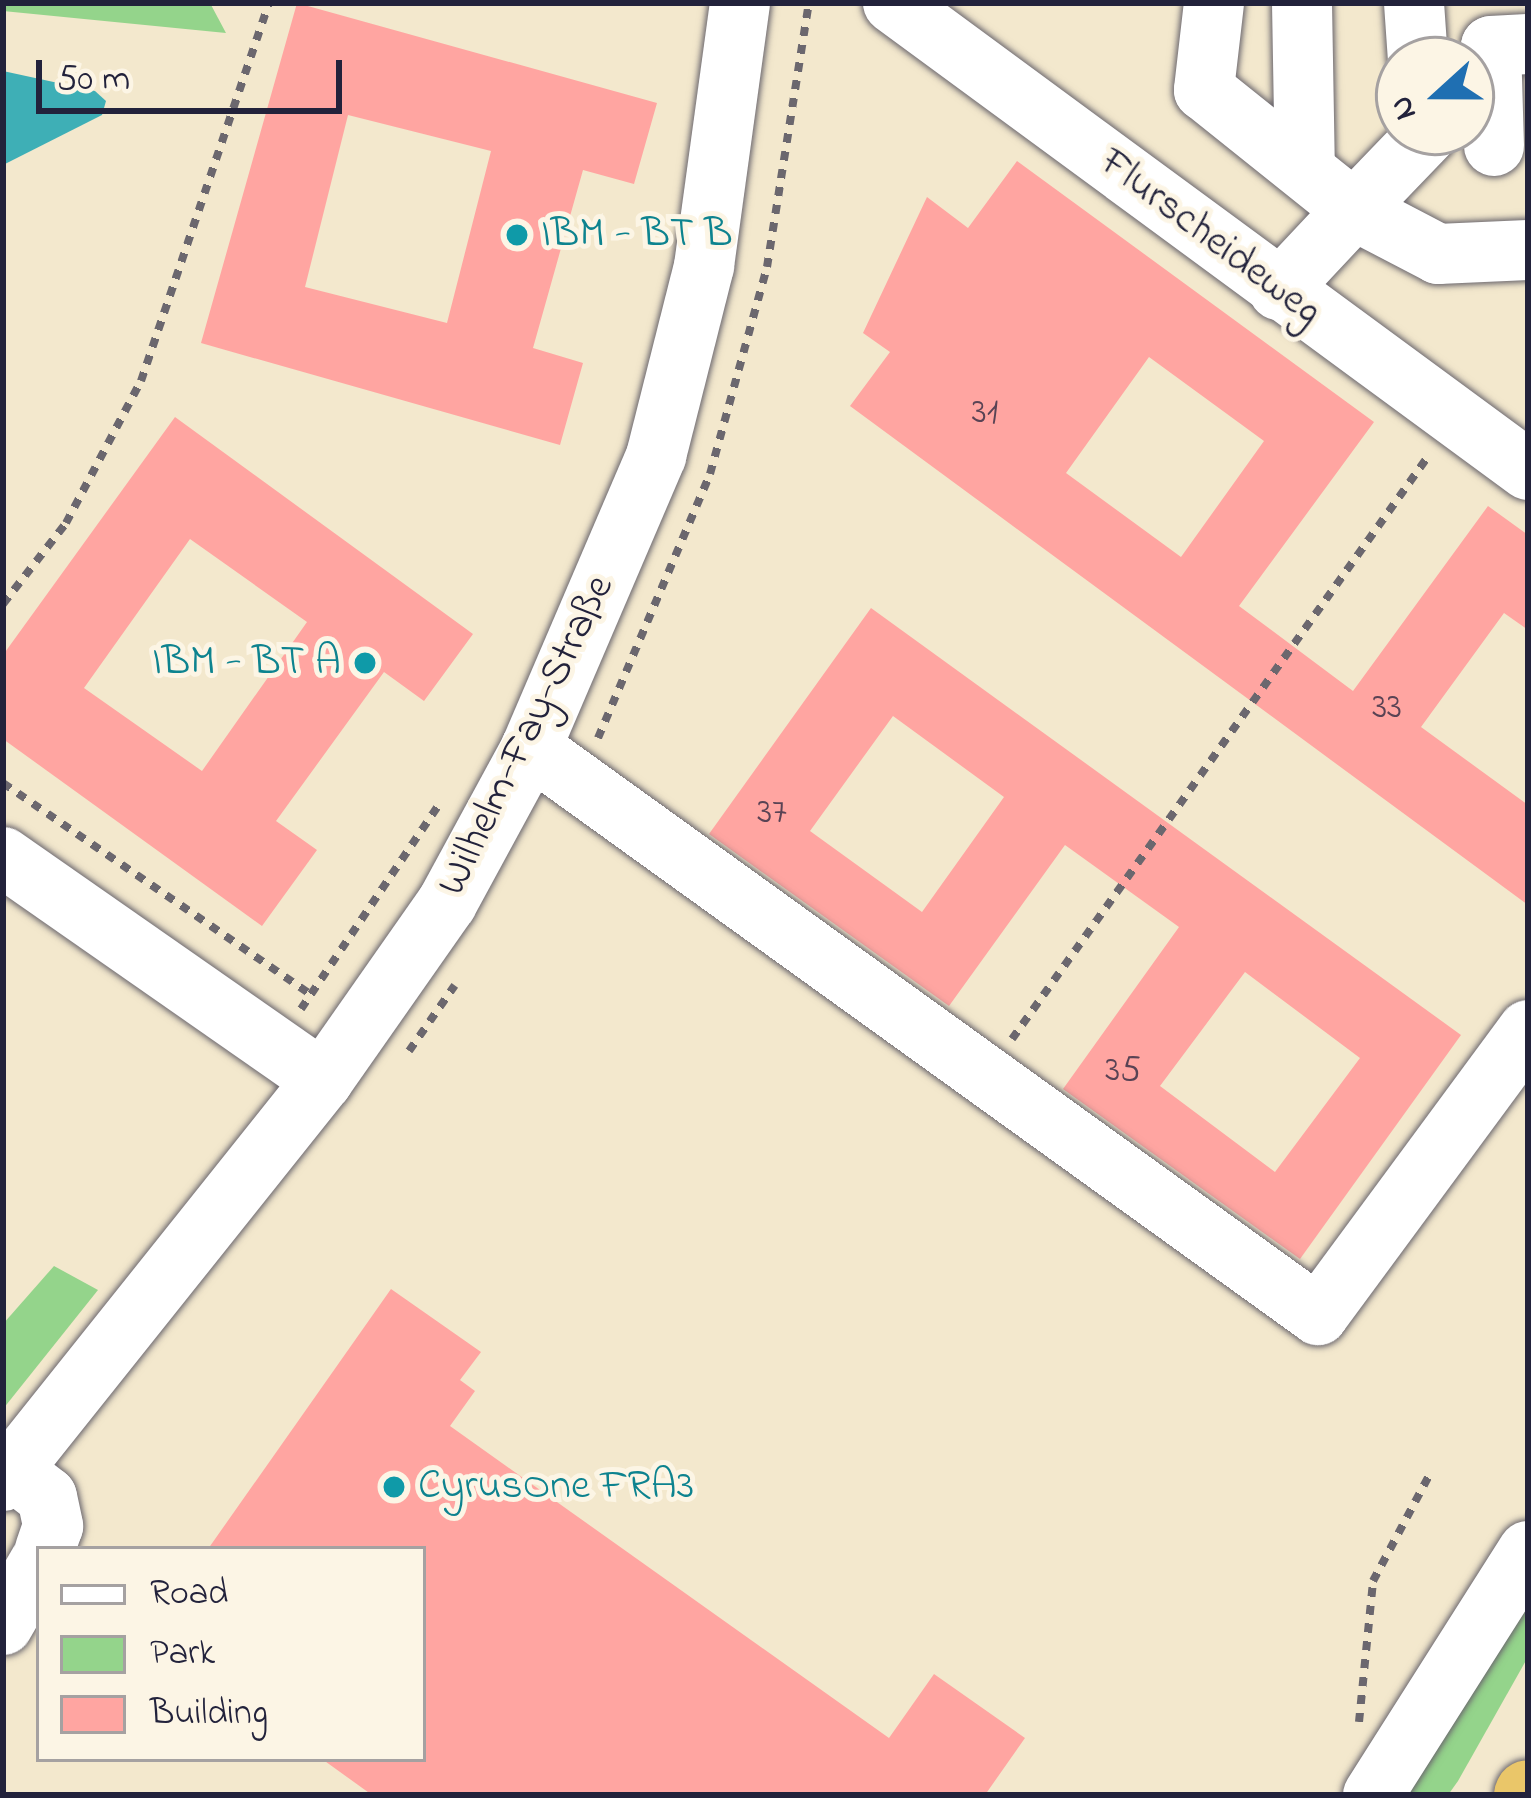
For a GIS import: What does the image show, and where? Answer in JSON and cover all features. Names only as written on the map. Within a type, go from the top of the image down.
[{"type":"street","name":"Wilhelm-Fay-Straße","points":[[8,1476],[301,1064],[447,903],[531,748],[656,456],[704,266],[740,3]]},
{"type":"street","name":"Flurscheideweg","points":[[893,3],[1528,470]]},
{"type":"street","points":[[1214,3],[1204,90],[1354,210],[1438,254],[1528,250]]},
{"type":"street","points":[[1302,3],[1305,170]]},
{"type":"street","points":[[1414,3],[1416,36]]},
{"type":"street","points":[[1495,46],[1528,44]]},
{"type":"street","points":[[1279,290],[1406,156]]},
{"type":"street","points":[[531,748],[1318,1316],[1528,1030]]},
{"type":"street","points":[[3,857],[301,1064]]},
{"type":"street","points":[[8,1476],[47,1496],[52,1526],[46,1546]]},
{"type":"street","points":[[1365,1768],[1528,1551]]},
{"type":"street","points":[[3,1624],[36,1569]]},
{"type":"path","points":[[3,604],[66,524],[141,381],[269,3]]},
{"type":"path","points":[[1017,1032],[1455,418]]},
{"type":"path","points":[[3,783],[310,994]]},
{"type":"path","points":[[301,1064],[310,994],[446,791]]},
{"type":"path","points":[[1365,1768],[1373,1581],[1430,1474]]},
{"type":"green space","points":[[3,3],[210,3],[226,33],[3,11]]},
{"type":"green space","points":[[54,1266],[98,1290],[3,1409],[3,1324]]},
{"type":"green space","points":[[1528,1567],[1528,1657],[1458,1781],[1448,1795],[1385,1795]]},
{"type":"water","points":[[3,71],[95,91],[106,101],[102,115],[3,165]]},
{"type":"building","name":"IBM - BT B","points":[[297,3],[657,103],[634,184],[583,170],[533,348],[583,363],[560,445],[201,343]],"holes":[[[348,115],[491,151],[447,323],[305,287]]]},
{"type":"building","points":[[1017,161],[1374,422],[1239,606],[1353,691],[1488,506],[1528,535],[1528,630],[1504,613],[1421,727],[1528,805],[1528,905],[850,406],[890,352],[863,333],[927,197],[968,228]],"holes":[[[1149,357],[1264,441],[1181,557],[1066,473]]]},
{"type":"building","name":"IBM - BT A","points":[[175,417],[473,634],[424,701],[384,672],[276,821],[317,850],[262,926],[3,739],[3,655]],"holes":[[[190,539],[307,622],[202,771],[84,688]]]},
{"type":"building","points":[[871,608],[1461,1035],[1300,1259],[1063,1089],[1179,927],[1065,845],[949,1006],[709,834]],"holes":[[[893,716],[1004,797],[922,912],[810,831]],[[1245,972],[1360,1058],[1275,1172],[1160,1086]]]},
{"type":"building","name":"CyrusOne FRA3","points":[[391,1289],[481,1352],[460,1380],[475,1391],[450,1426],[889,1738],[934,1674],[1025,1738],[985,1795],[372,1795],[326,1762],[426,1762],[426,1546],[210,1546]]},
{"type":"place","name":"IBM - BT B","points":[[517,235]]},
{"type":"place","name":"IBM - BT A","points":[[365,663]]},
{"type":"place","name":"CyrusOne FRA3","points":[[394,1487]]}]
